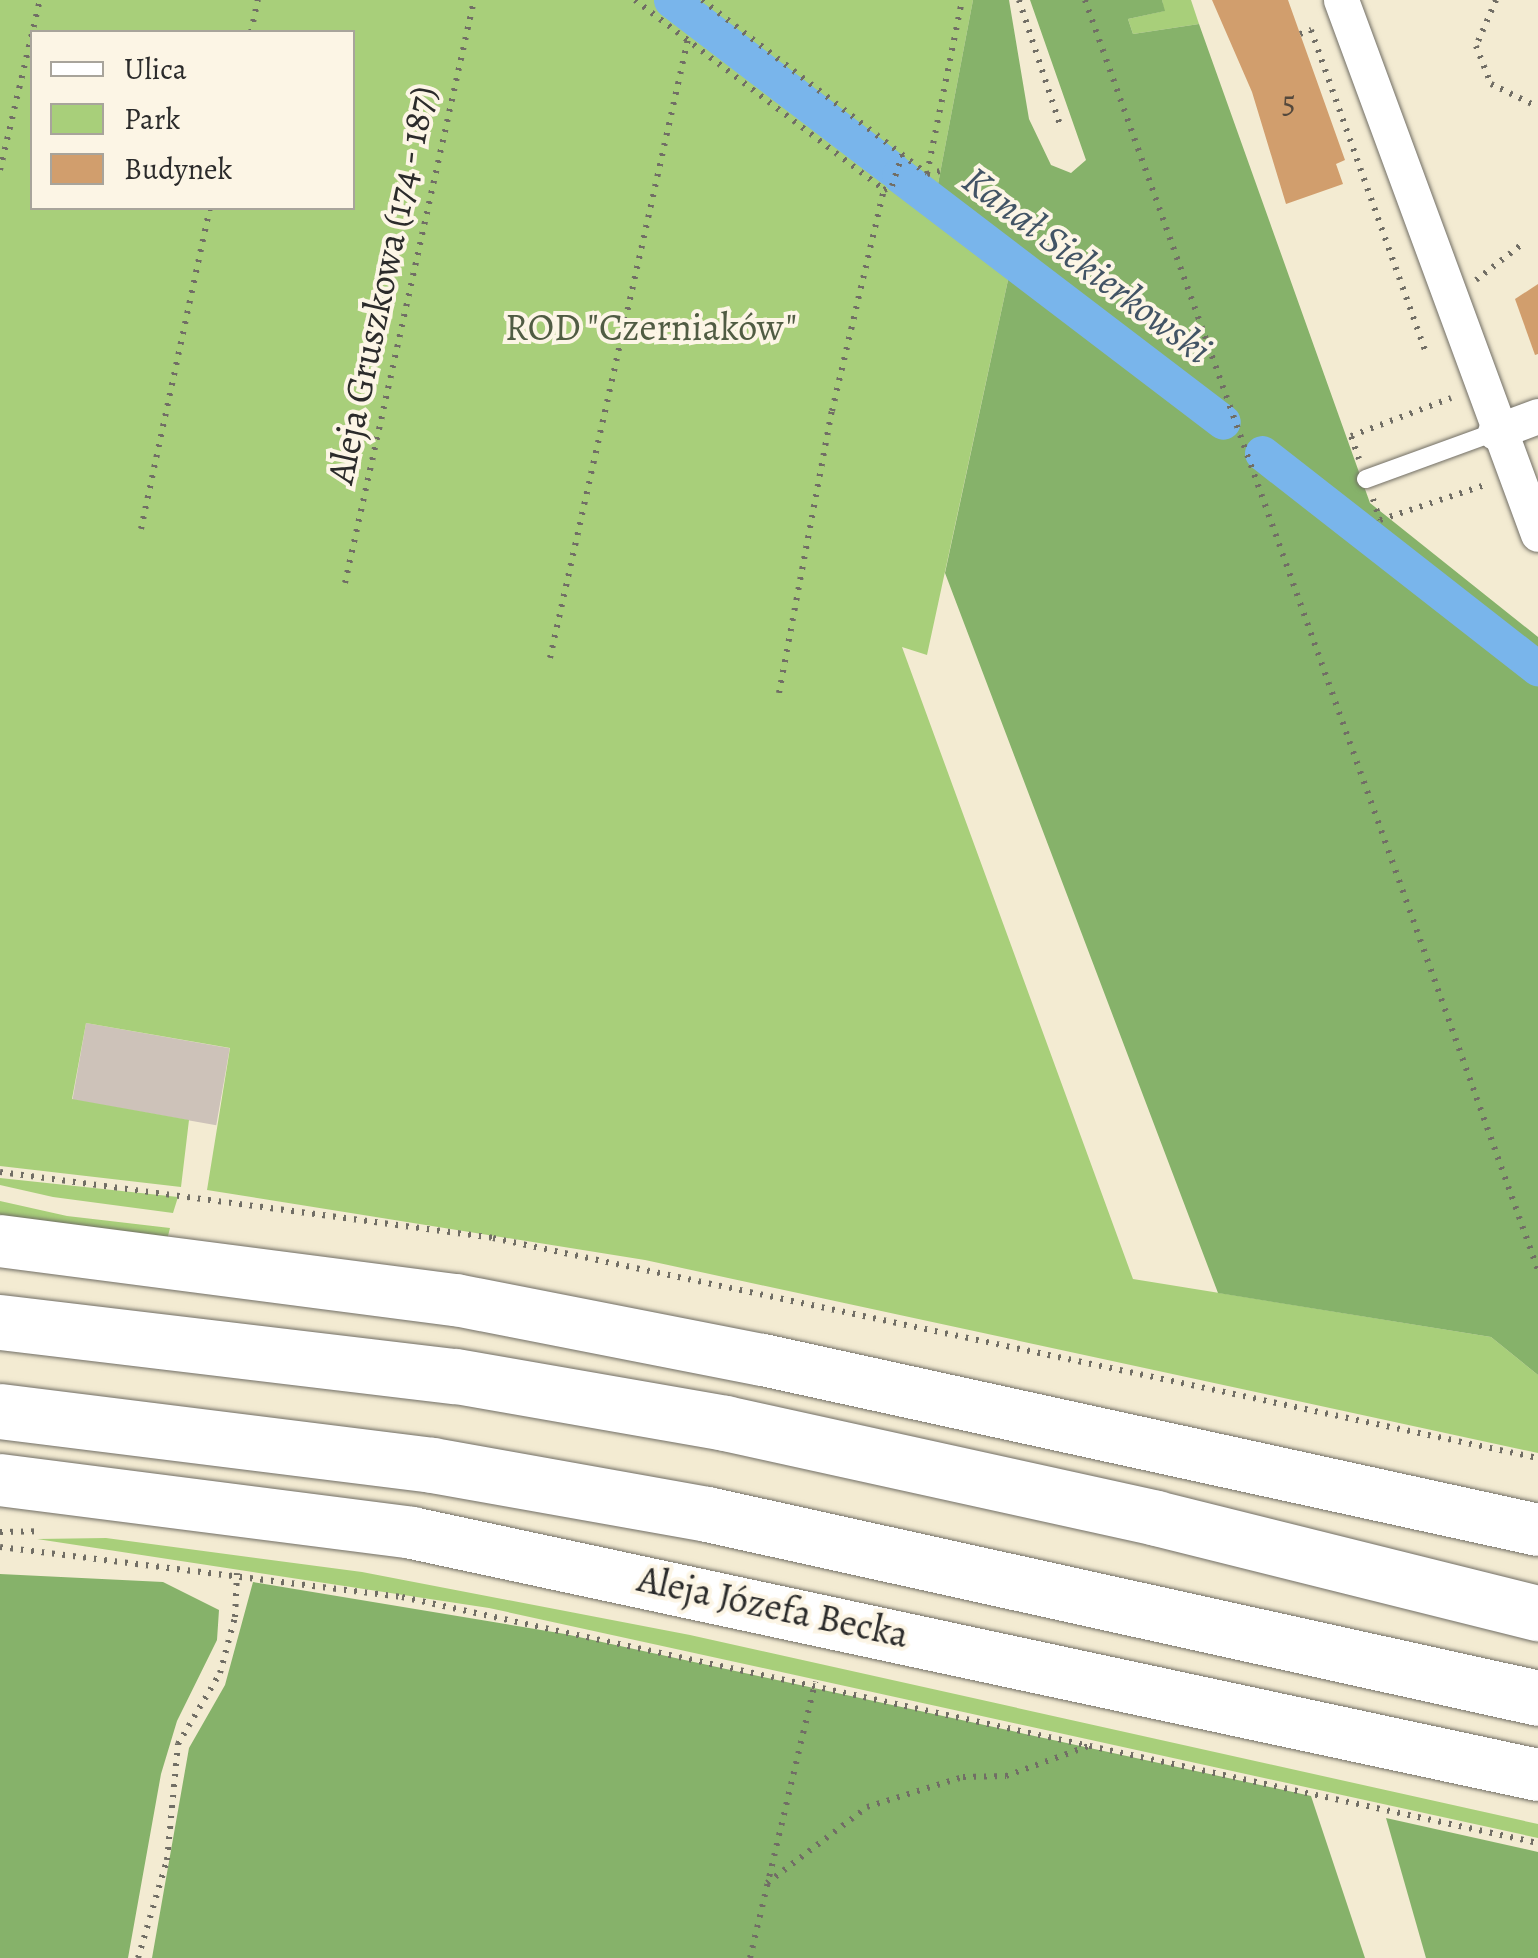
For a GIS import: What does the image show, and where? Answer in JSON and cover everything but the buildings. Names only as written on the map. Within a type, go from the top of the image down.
[{"type":"main road","points":[[0,1241],[456,1300],[763,1360],[1538,1530]]},
{"type":"main road","points":[[0,1322],[456,1376],[706,1419],[1320,1557],[1538,1613]]},
{"type":"main road","name":"Aleja Józefa Becka","points":[[0,1412],[432,1465],[708,1514],[1538,1698]]},
{"type":"main road","name":"Aleja Józefa Becka","points":[[0,1480],[430,1537],[1538,1775]]},
{"type":"main road","points":[[1320,1557],[1538,1579]]},
{"type":"main road","points":[[1367,1662],[1538,1723]]},
{"type":"street","points":[[1341,0],[1496,432],[1538,534]]},
{"type":"street","points":[[1496,432],[1538,416]]},
{"type":"lane","points":[[1366,479],[1496,432]]},
{"type":"path","points":[[33,30],[40,0]]},
{"type":"path","points":[[251,30],[258,0]]},
{"type":"path","name":"Aleja Gruszkowa (174 - 187)","points":[[345,583],[474,0]]},
{"type":"path","points":[[635,0],[884,190]]},
{"type":"path","points":[[702,0],[927,174]]},
{"type":"path","points":[[927,174],[962,0]]},
{"type":"path","points":[[1019,0],[1060,128]]},
{"type":"path","points":[[1085,0],[1538,1270]]},
{"type":"path","points":[[1496,0],[1476,46],[1491,84],[1538,107]]},
{"type":"path","points":[[1300,34],[1311,30],[1340,98],[1427,355]]},
{"type":"path","points":[[550,658],[688,39]]},
{"type":"path","points":[[0,170],[30,42]]},
{"type":"path","points":[[1325,104],[1340,98]]},
{"type":"path","points":[[884,190],[892,186],[902,155]]},
{"type":"path","points":[[927,174],[940,171]]},
{"type":"path","points":[[780,692],[832,411],[884,190]]},
{"type":"path","points":[[140,530],[210,210]]},
{"type":"path","points":[[1474,281],[1521,245]]},
{"type":"path","points":[[0,1172],[493,1238],[1538,1458]]},
{"type":"path","points":[[0,1547],[236,1573],[402,1597],[815,1682],[1538,1844]]},
{"type":"path","points":[[138,1958],[167,1860],[178,1744],[220,1674],[235,1617],[236,1573]]},
{"type":"path","points":[[750,1958],[815,1682]]},
{"type":"path","points":[[767,1884],[867,1807],[964,1776],[1006,1776],[1095,1744]]},
{"type":"shaded area","points":[[86,1023],[230,1048],[216,1125],[72,1100]]},
{"type":"green space","name":"ROD \"Czerniaków\"","points":[[0,0],[973,0],[938,184],[1021,249],[1008,280],[927,655],[902,647],[1133,1279],[1491,1337],[1538,1375],[1538,1453],[645,1260],[207,1190],[230,1048],[86,1023],[72,1099],[189,1120],[181,1187],[0,1166]]},
{"type":"green space","points":[[973,0],[1009,0],[1029,119],[1051,165],[1071,173],[1086,160],[1030,0],[1162,0],[1165,11],[1128,19],[1133,34],[1199,24],[1370,503],[1538,637],[1538,1375],[1491,1337],[1218,1293],[945,573],[1008,280],[1021,249],[938,184]]},
{"type":"green space","points":[[1162,0],[1191,0],[1199,24],[1133,34],[1128,19],[1164,11]]},
{"type":"green space","points":[[0,1178],[178,1197],[173,1213],[53,1197],[0,1185]]},
{"type":"green space","points":[[0,1201],[67,1216],[170,1228],[167,1240],[57,1228],[0,1215]]},
{"type":"green space","points":[[106,1538],[362,1572],[690,1635],[1538,1824],[1538,1838],[489,1608],[37,1539]]},
{"type":"green space","points":[[0,1574],[163,1582],[219,1610],[217,1640],[177,1721],[161,1774],[128,1958],[0,1958]]},
{"type":"green space","points":[[253,1582],[565,1634],[1311,1796],[1365,1958],[152,1958],[189,1748],[225,1685]]},
{"type":"green space","points":[[1386,1818],[1538,1852],[1538,1958],[1426,1958]]},
{"type":"waterway","name":"Kanał Siekierkowski","points":[[671,0],[892,169]]},
{"type":"waterway","name":"Kanał Siekierkowski","points":[[899,175],[1223,422]]},
{"type":"waterway","name":"Kanał Siekierkowski","points":[[1262,453],[1538,669]]}]
